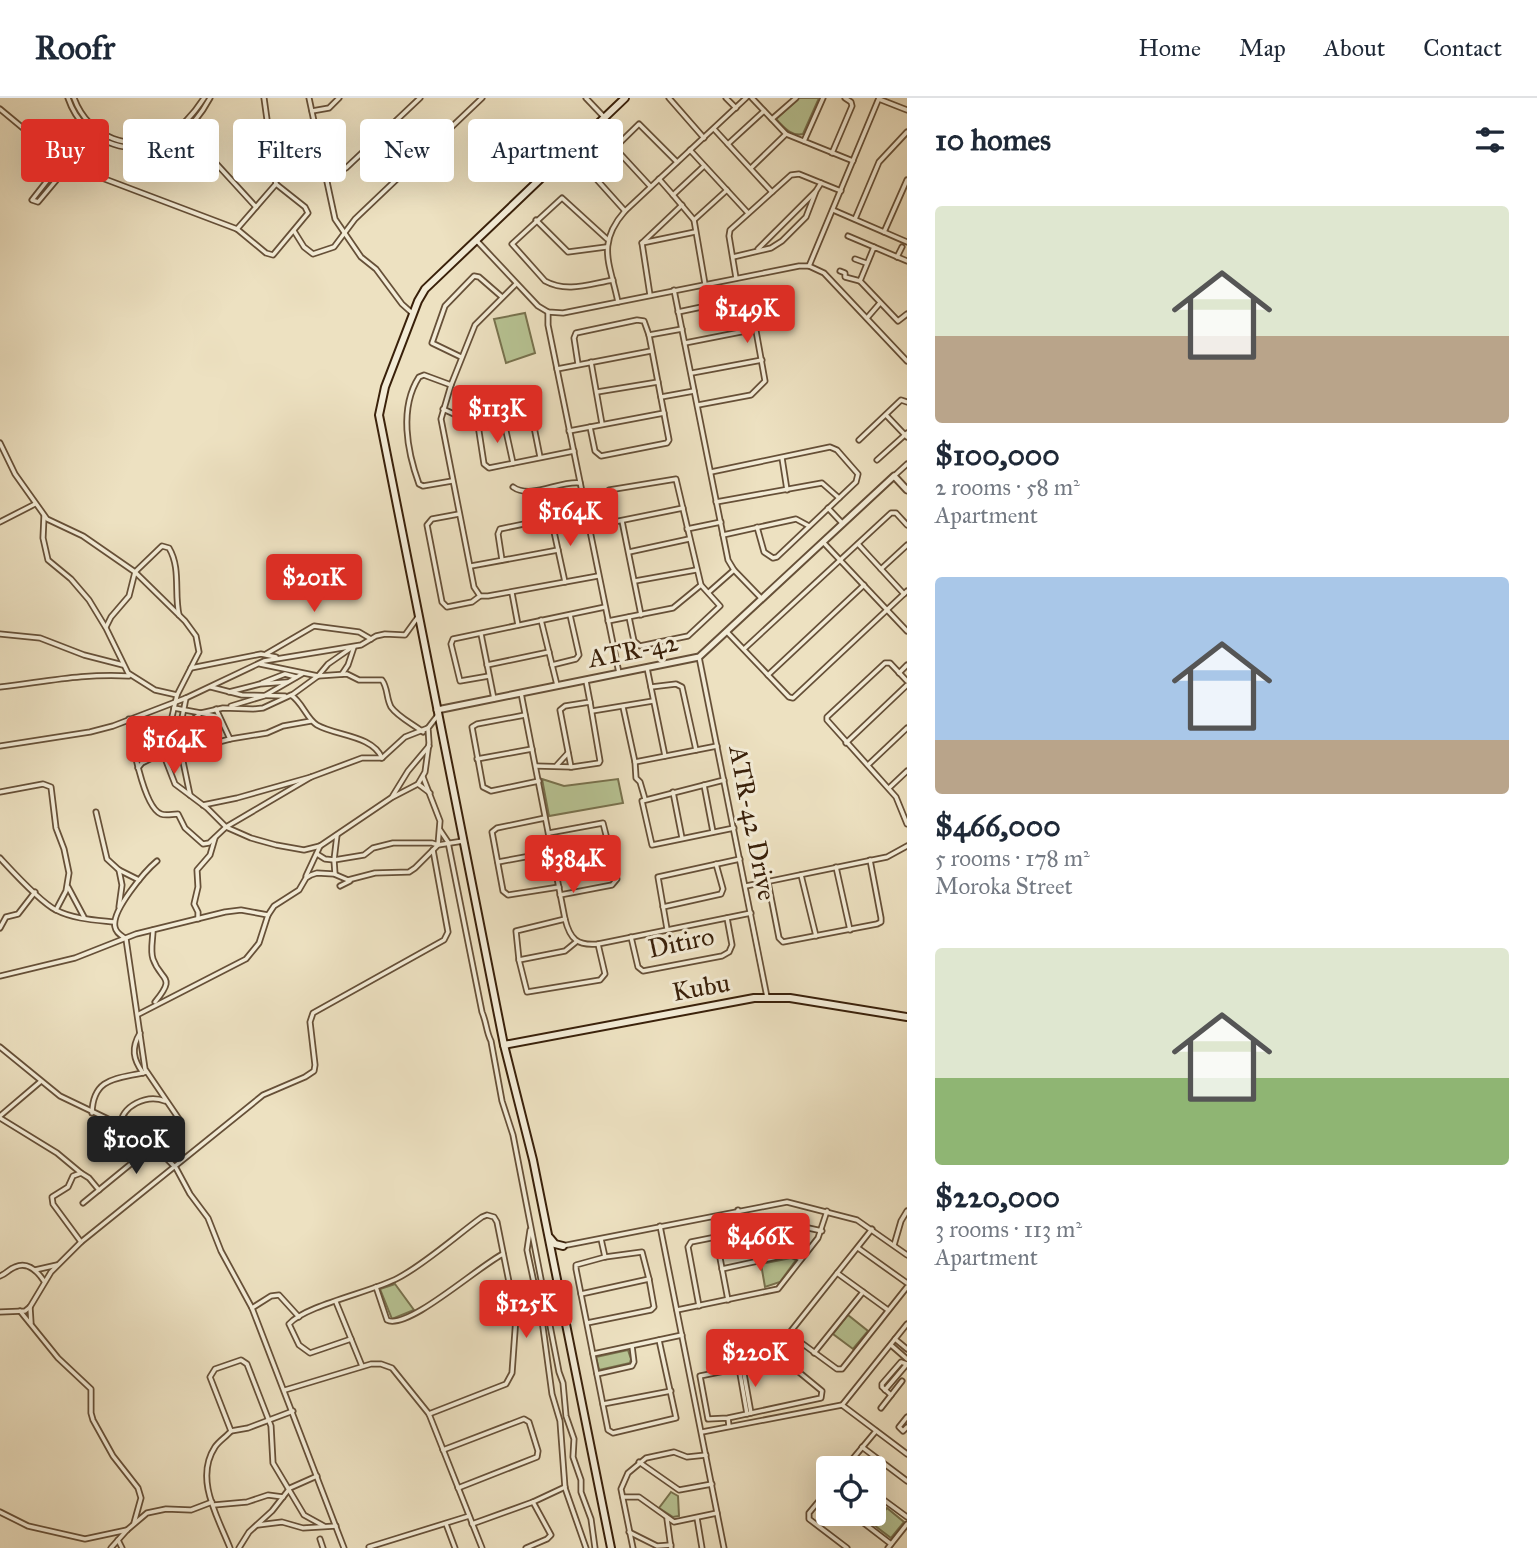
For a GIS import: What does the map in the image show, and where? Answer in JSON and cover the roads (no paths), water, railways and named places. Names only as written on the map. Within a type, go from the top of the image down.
[{"type":"main road","points":[[611,1548],[533,1160],[506,1056],[379,415],[385,387],[425,289],[625,98]]},
{"type":"main road","name":"Kubu","points":[[504,1045],[722,1002],[767,997],[790,998],[907,1017]]},
{"type":"main road","points":[[506,1056],[515,1043]]},
{"type":"main road","points":[[547,1233],[553,1243],[563,1246]]},
{"type":"main road","points":[[552,1257],[554,1252],[563,1246]]},
{"type":"street","points":[[68,98],[79,119]]},
{"type":"street","points":[[74,98],[84,119]]},
{"type":"street","points":[[186,119],[204,98]]},
{"type":"street","points":[[194,119],[210,98]]},
{"type":"street","points":[[109,181],[237,229],[271,255],[276,253],[307,215],[307,210],[276,184],[264,98]]},
{"type":"street","points":[[309,98],[314,119]]},
{"type":"street","points":[[312,111],[329,108],[339,98]]},
{"type":"street","points":[[346,168],[420,98]]},
{"type":"street","points":[[294,231],[304,247],[315,254],[334,247],[355,219],[482,98]]},
{"type":"street","points":[[586,98],[605,117]]},
{"type":"street","points":[[669,98],[704,138]]},
{"type":"street","points":[[726,98],[736,108]]},
{"type":"street","points":[[618,302],[606,247],[611,228],[625,211],[746,98]]},
{"type":"street","points":[[752,98],[786,134],[853,161]]},
{"type":"street","points":[[772,119],[796,98]]},
{"type":"street","points":[[804,142],[823,98]]},
{"type":"street","points":[[832,153],[852,106],[845,98]]},
{"type":"street","points":[[809,266],[879,98],[907,110]]},
{"type":"street","points":[[0,109],[21,126]]},
{"type":"street","points":[[728,144],[764,111]]},
{"type":"street","points":[[623,139],[639,124],[677,162]]},
{"type":"street","points":[[714,128],[772,192]]},
{"type":"street","points":[[855,219],[879,162],[907,132]]},
{"type":"street","points":[[751,168],[786,134]]},
{"type":"street","points":[[690,150],[749,214]]},
{"type":"street","points":[[623,157],[651,187]]},
{"type":"street","points":[[219,166],[256,207]]},
{"type":"street","points":[[673,195],[705,166]]},
{"type":"street","points":[[737,278],[729,233],[772,192],[795,173],[841,191]]},
{"type":"street","points":[[659,180],[694,220],[705,284]]},
{"type":"street","points":[[883,233],[907,180]]},
{"type":"street","points":[[45,182],[32,198],[34,201],[38,202],[55,182]]},
{"type":"street","points":[[327,182],[334,219],[361,257],[376,269],[402,304],[413,314]]},
{"type":"street","points":[[599,182],[625,211]]},
{"type":"street","points":[[733,257],[776,246],[803,221],[821,183]]},
{"type":"street","points":[[237,229],[276,184]]},
{"type":"street","points":[[694,220],[727,190]]},
{"type":"street","points":[[757,250],[816,191]]},
{"type":"street","points":[[607,239],[562,198],[512,244],[545,281],[567,289],[613,280]]},
{"type":"street","points":[[642,243],[682,205]]},
{"type":"street","points":[[833,210],[907,242]]},
{"type":"street","points":[[536,220],[568,252],[606,247]]},
{"type":"street","points":[[642,243],[695,232]]},
{"type":"street","points":[[848,236],[907,261]]},
{"type":"street","points":[[475,239],[516,284],[548,312],[563,313],[809,266],[828,276],[906,360]]},
{"type":"street","points":[[642,243],[650,295]]},
{"type":"street","points":[[860,281],[874,247]]},
{"type":"street","points":[[897,257],[902,247]]},
{"type":"street","points":[[855,259],[867,264]]},
{"type":"street","points":[[840,271],[845,273],[845,277],[860,281],[898,321],[907,314]]},
{"type":"street","points":[[461,357],[432,343],[445,306],[474,276],[479,276],[502,297]]},
{"type":"street","points":[[480,596],[474,587],[441,424],[451,385],[477,321],[516,284]]},
{"type":"street","points":[[674,290],[728,560],[762,599]]},
{"type":"street","points":[[678,312],[744,298],[751,303],[766,379],[753,394],[697,405]]},
{"type":"street","points":[[867,318],[880,303]]},
{"type":"street","points":[[548,312],[548,325],[619,673]]},
{"type":"street","points":[[578,365],[574,338],[576,333],[641,320],[645,323],[669,437],[667,443],[601,456],[595,451],[590,427]]},
{"type":"street","points":[[649,335],[682,329]]},
{"type":"street","points":[[685,343],[756,329]]},
{"type":"street","points":[[557,369],[652,351]]},
{"type":"street","points":[[691,373],[762,360]]},
{"type":"street","points":[[591,362],[602,425]]},
{"type":"street","points":[[451,385],[424,375],[419,377],[407,412],[406,425],[419,484],[423,486],[452,481]]},
{"type":"street","points":[[597,392],[658,382]]},
{"type":"street","points":[[661,397],[694,391]]},
{"type":"street","points":[[859,440],[901,401],[907,402]]},
{"type":"street","points":[[443,409],[478,425],[527,418],[531,420],[540,457]]},
{"type":"street","points":[[569,431],[664,414]]},
{"type":"street","points":[[877,460],[906,435],[886,415]]},
{"type":"street","points":[[504,422],[513,463]]},
{"type":"street","points":[[478,425],[487,468],[574,451]]},
{"type":"street","points":[[1,446],[35,504],[51,522],[83,536],[135,572],[189,625],[198,641],[197,658],[177,695],[163,754],[172,779],[226,827],[276,845],[304,850],[320,846],[418,784],[423,777],[429,746],[428,728]]},
{"type":"street","points":[[711,472],[830,447],[837,450],[858,474],[856,482],[777,557],[773,558],[764,552],[757,527]]},
{"type":"street","points":[[782,458],[788,490]]},
{"type":"street","points":[[907,464],[894,476],[907,490]]},
{"type":"street","name":"ATR-42","points":[[437,713],[557,685],[699,657],[894,476]]},
{"type":"street","points":[[611,523],[605,495],[609,490],[674,478],[677,481],[701,585],[719,603],[720,608],[685,637],[638,645],[634,641],[629,617]]},
{"type":"street","points":[[513,487],[528,491],[568,482],[580,483]]},
{"type":"street","points":[[716,502],[822,483],[839,498]]},
{"type":"street","points":[[0,522],[35,504]]},
{"type":"street","points":[[589,527],[683,508]]},
{"type":"street","points":[[828,508],[843,524]]},
{"type":"street","points":[[502,560],[498,534],[500,529],[586,511]]},
{"type":"street","points":[[744,649],[891,513],[897,513],[907,525]]},
{"type":"street","points":[[459,514],[432,519],[427,524],[442,603],[447,607],[472,602],[480,596],[598,576]]},
{"type":"street","points":[[44,515],[43,538],[48,560],[77,585],[106,628],[131,676],[155,690],[177,695]]},
{"type":"street","points":[[551,518],[565,582]]},
{"type":"street","points":[[723,535],[796,519],[809,526]]},
{"type":"street","points":[[622,521],[642,615]]},
{"type":"street","points":[[687,529],[720,522]]},
{"type":"street","points":[[629,552],[689,539]]},
{"type":"street","points":[[823,542],[907,631]]},
{"type":"street","points":[[727,633],[789,697],[795,698],[906,593],[857,544]]},
{"type":"street","points":[[881,569],[907,545]]},
{"type":"street","points":[[106,628],[111,617],[129,596],[135,572],[162,546],[169,548],[177,577],[180,617]]},
{"type":"street","points":[[470,566],[558,550]]},
{"type":"street","points":[[635,581],[696,570]]},
{"type":"street","points":[[709,593],[734,570]]},
{"type":"street","points":[[608,621],[673,608],[701,585]]},
{"type":"street","points":[[768,675],[864,585]]},
{"type":"street","points":[[512,592],[518,625]]},
{"type":"street","points":[[489,676],[460,681],[451,644],[456,637],[605,607]]},
{"type":"street","points":[[552,665],[576,659],[579,655],[570,614]]},
{"type":"street","points":[[0,746],[90,732],[186,698],[258,663],[361,645],[385,634],[405,635],[418,617]]},
{"type":"street","points":[[541,620],[557,685]]},
{"type":"street","points":[[189,669],[266,654],[314,626],[359,632],[371,639]]},
{"type":"street","points":[[0,634],[40,638],[84,655],[123,665]]},
{"type":"street","points":[[481,634],[494,699]]},
{"type":"street","points":[[342,674],[348,665],[354,645]]},
{"type":"street","points":[[138,768],[142,763],[163,754],[179,733],[201,713],[223,708],[263,708],[291,695],[354,645]]},
{"type":"street","points":[[488,665],[549,652]]},
{"type":"street","points":[[266,654],[279,658]]},
{"type":"street","name":"ATR-42 Drive","points":[[699,657],[767,997]]},
{"type":"street","points":[[258,663],[302,674],[342,674],[359,680],[382,680],[393,709],[423,732]]},
{"type":"street","points":[[846,743],[907,683],[890,663],[883,664],[827,716],[828,724],[899,801],[907,824]]},
{"type":"street","points":[[899,673],[907,665]]},
{"type":"street","points":[[647,668],[665,756]]},
{"type":"street","points":[[227,692],[260,684],[285,674],[296,677]]},
{"type":"street","points":[[223,708],[264,696],[302,674]]},
{"type":"street","points":[[0,687],[61,678],[131,676]]},
{"type":"street","points":[[536,766],[572,767],[600,761],[586,679]]},
{"type":"street","points":[[260,684],[289,682]]},
{"type":"street","points":[[650,687],[676,684],[682,687],[696,750]]},
{"type":"street","points":[[211,687],[227,692],[264,696],[291,695],[298,699],[312,720],[320,726],[371,746],[382,758]]},
{"type":"street","points":[[520,693],[565,919],[570,935],[576,942],[598,944],[751,912]]},
{"type":"street","points":[[179,733],[186,698]]},
{"type":"street","points":[[592,711],[653,701]]},
{"type":"street","points":[[572,767],[560,710],[565,706],[590,702]]},
{"type":"street","points":[[173,708],[219,717]]},
{"type":"street","points":[[623,708],[636,778],[640,782],[645,799]]},
{"type":"street","points":[[216,709],[230,739]]},
{"type":"street","points":[[203,805],[311,777],[362,758],[382,758],[405,737],[428,728],[437,713]]},
{"type":"street","points":[[525,715],[473,726],[477,760],[483,787],[488,791],[538,782]]},
{"type":"street","points":[[129,719],[138,768],[149,799],[158,812],[166,815],[178,814],[185,828],[203,844],[209,843],[226,827],[311,777]]},
{"type":"street","points":[[181,752],[312,720]]},
{"type":"street","points":[[868,765],[907,729]]},
{"type":"street","points":[[174,741],[181,752],[190,795]]},
{"type":"street","points":[[391,799],[408,771],[429,746]]},
{"type":"street","points":[[635,762],[717,746]]},
{"type":"street","points":[[477,760],[532,748]]},
{"type":"street","points":[[556,766],[568,753]]},
{"type":"street","points":[[888,788],[907,771]]},
{"type":"street","points":[[423,777],[437,810],[440,830],[438,845]]},
{"type":"street","points":[[724,780],[642,801],[651,844],[734,828]]},
{"type":"street","points":[[0,792],[43,784],[51,787],[56,828],[68,863],[68,885],[86,919]]},
{"type":"street","points":[[418,784],[430,793]]},
{"type":"street","points":[[704,785],[713,832]]},
{"type":"street","points":[[673,792],[682,839]]},
{"type":"street","points":[[96,812],[107,859],[119,870],[139,880]]},
{"type":"street","points":[[546,818],[494,830],[492,835],[503,891],[508,895],[559,887]]},
{"type":"street","points":[[548,833],[603,822],[617,879],[616,883],[560,895]]},
{"type":"street","points":[[440,830],[449,842],[475,982],[482,1012],[488,1023],[487,1033],[491,1041],[502,1101],[513,1135],[557,1363],[564,1387],[566,1416],[573,1436],[573,1457],[591,1519],[595,1548]]},
{"type":"street","points":[[334,874],[337,834]]},
{"type":"street","points":[[198,919],[194,904],[198,887],[197,870],[211,852],[215,837]]},
{"type":"street","points":[[340,886],[375,873],[409,872],[438,845],[463,841]]},
{"type":"street","points":[[317,854],[334,860],[364,855],[373,848],[393,843],[438,845]]},
{"type":"street","points":[[139,1014],[246,959],[259,943],[268,915],[274,906],[299,890],[320,846]]},
{"type":"street","points":[[746,886],[896,854],[906,848]]},
{"type":"street","points":[[31,1325],[30,1307],[45,1282],[57,1265],[81,1242],[176,1168],[263,1095],[305,1077],[314,1070],[310,1022],[313,1013],[448,936],[433,850]]},
{"type":"street","points":[[498,862],[552,852]]},
{"type":"street","points":[[555,864],[611,852]]},
{"type":"street","points":[[0,858],[21,881],[56,911],[86,919],[114,922]]},
{"type":"street","points":[[667,929],[658,877],[740,859]]},
{"type":"street","points":[[768,881],[781,941],[850,930],[881,922],[870,860]]},
{"type":"street","points":[[145,1072],[139,1014],[126,939],[119,934],[114,922],[119,909],[139,880],[157,861]]},
{"type":"street","points":[[663,907],[723,893],[716,864]]},
{"type":"street","points":[[836,867],[850,930]]},
{"type":"street","points":[[119,870],[122,885],[119,909]]},
{"type":"street","points":[[306,878],[317,873],[334,874],[352,880]]},
{"type":"street","points":[[801,875],[816,936]]},
{"type":"street","points":[[56,911],[68,885]]},
{"type":"street","points":[[0,928],[6,917],[18,914],[35,892]]},
{"type":"street","points":[[0,976],[63,962],[136,934],[233,910],[268,915]]},
{"type":"street","name":"Ditiro","points":[[631,937],[641,970],[722,956],[731,950],[727,918]]},
{"type":"street","points":[[565,919],[516,931],[524,989],[530,993],[600,980],[605,974],[598,944]]},
{"type":"street","points":[[153,930],[153,957],[166,978],[167,986],[154,1004]]},
{"type":"street","points":[[519,960],[565,951],[576,942]]},
{"type":"street","points":[[140,1032],[133,1053],[136,1063],[180,1119],[171,1145],[170,1161]]},
{"type":"street","points":[[0,1047],[40,1082],[67,1100],[120,1126],[157,1149],[176,1168],[190,1194],[208,1218],[221,1251],[252,1308],[344,1548]]},
{"type":"street","points":[[92,1113],[94,1095],[109,1080],[145,1072]]},
{"type":"street","points":[[40,1082],[0,1117],[57,1153],[89,1178],[99,1190]]},
{"type":"street","points":[[120,1126],[124,1113],[135,1104],[155,1097],[165,1101]]},
{"type":"street","points":[[83,1203],[138,1158],[139,1153],[125,1130]]},
{"type":"street","points":[[134,1148],[140,1139]]},
{"type":"street","points":[[81,1173],[74,1176],[68,1187],[54,1194],[51,1200],[81,1242]]},
{"type":"street","points":[[550,1248],[787,1202],[857,1220],[907,1255]]},
{"type":"street","points":[[738,1210],[742,1231]]},
{"type":"street","points":[[677,1310],[778,1289],[821,1231],[827,1211]]},
{"type":"street","points":[[894,1245],[907,1211]]},
{"type":"street","points":[[351,1339],[312,1353],[306,1352],[299,1345],[289,1325],[290,1321],[399,1278],[487,1215],[494,1217],[498,1222],[516,1317],[510,1380],[506,1384],[429,1414]]},
{"type":"street","points":[[699,1306],[688,1245],[691,1242],[788,1223],[821,1231]]},
{"type":"street","points":[[660,1226],[724,1548]]},
{"type":"street","points":[[531,1228],[526,1242],[552,1394],[561,1424],[565,1487],[586,1548]]},
{"type":"street","points":[[858,1248],[907,1285],[842,1369],[837,1369],[793,1338],[791,1333],[872,1229]]},
{"type":"street","points":[[716,1237],[728,1300]]},
{"type":"street","points":[[601,1238],[605,1257]]},
{"type":"street","points":[[526,1242],[534,1242]]},
{"type":"street","points":[[587,1323],[652,1309],[654,1304],[649,1279],[640,1252],[576,1265],[581,1294],[608,1430],[615,1433],[674,1419],[677,1415],[659,1340]]},
{"type":"street","points":[[376,1287],[384,1317],[389,1322],[397,1322],[414,1315],[503,1254]]},
{"type":"street","points":[[722,1269],[790,1254],[802,1259]]},
{"type":"street","points":[[0,1276],[18,1265],[35,1270],[57,1265]]},
{"type":"street","points":[[35,1270],[45,1282]]},
{"type":"street","points":[[837,1273],[888,1310]]},
{"type":"street","points":[[581,1294],[649,1279]]},
{"type":"street","points":[[814,1353],[863,1292]]},
{"type":"street","points":[[252,1308],[276,1294],[288,1302],[299,1317]]},
{"type":"street","points":[[535,1295],[544,1294]]},
{"type":"street","points":[[336,1302],[362,1366]]},
{"type":"street","points":[[0,1312],[20,1311],[30,1307]]},
{"type":"street","points":[[20,1311],[58,1358],[91,1389],[90,1413],[93,1420],[113,1456],[138,1488],[141,1498],[134,1523]]},
{"type":"street","points":[[702,1432],[842,1405],[907,1324]]},
{"type":"street","points":[[593,1354],[682,1335]]},
{"type":"street","points":[[895,1339],[907,1349]]},
{"type":"street","points":[[891,1345],[907,1362]]},
{"type":"street","points":[[597,1374],[632,1366],[632,1346]]},
{"type":"street","points":[[231,1431],[210,1374],[215,1369],[241,1360],[247,1364],[272,1431],[272,1460],[304,1515],[324,1526]]},
{"type":"street","points":[[784,1360],[822,1391],[821,1398],[780,1407],[728,1418],[708,1419],[699,1378],[784,1360]]},
{"type":"street","points":[[891,1395],[882,1384],[901,1362],[907,1362]]},
{"type":"street","points":[[886,1390],[907,1362]]},
{"type":"street","points":[[549,1365],[557,1363]]},
{"type":"street","points":[[285,1390],[362,1366],[381,1364],[392,1368],[429,1414],[482,1548]]},
{"type":"street","points":[[741,1368],[749,1413]]},
{"type":"street","points":[[881,1408],[905,1379],[900,1372]]},
{"type":"street","points":[[603,1404],[671,1391]]},
{"type":"street","points":[[842,1405],[905,1453],[907,1447]]},
{"type":"street","points":[[780,1407],[782,1415]]},
{"type":"street","points":[[230,1548],[205,1481],[211,1454],[231,1431],[293,1411]]},
{"type":"street","points":[[907,1417],[899,1427],[903,1431],[907,1427]]},
{"type":"street","points":[[728,1418],[729,1426]]},
{"type":"street","points":[[443,1450],[523,1419],[529,1422],[538,1451],[537,1457],[458,1488]]},
{"type":"street","points":[[855,1456],[876,1431]]},
{"type":"street","points":[[862,1447],[907,1481]]},
{"type":"street","points":[[633,1548],[621,1489],[624,1480],[639,1462],[646,1458],[674,1452],[687,1457],[706,1455]]},
{"type":"street","points":[[639,1462],[679,1490],[712,1484]]},
{"type":"street","points":[[239,1548],[290,1488],[317,1475]]},
{"type":"street","points":[[472,1524],[533,1502],[565,1487]]},
{"type":"street","points":[[111,1548],[134,1523],[153,1510],[191,1510],[213,1504],[247,1502],[268,1495],[283,1497]]},
{"type":"street","points":[[623,1497],[639,1497],[667,1519],[677,1522],[717,1513]]},
{"type":"street","points":[[526,1548],[551,1535],[533,1502]]},
{"type":"street","points":[[886,1502],[907,1517]]},
{"type":"street","points":[[816,1505],[809,1513],[809,1519],[816,1524]]},
{"type":"street","points":[[0,1512],[28,1526],[85,1538],[127,1530]]},
{"type":"street","points":[[369,1547],[377,1547],[469,1516]]},
{"type":"street","points":[[696,1518],[702,1548]]},
{"type":"street","points":[[629,1532],[657,1546],[671,1547],[667,1519]]},
{"type":"street","points":[[256,1526],[282,1522],[303,1528],[336,1525]]},
{"type":"street","points":[[446,1524],[455,1548]]},
{"type":"street","points":[[866,1526],[890,1546],[907,1524]]},
{"type":"street","points":[[818,1526],[847,1548]]},
{"type":"street","points":[[320,1539],[323,1548]]},
{"type":"street","points":[[118,1540],[122,1548]]}]
